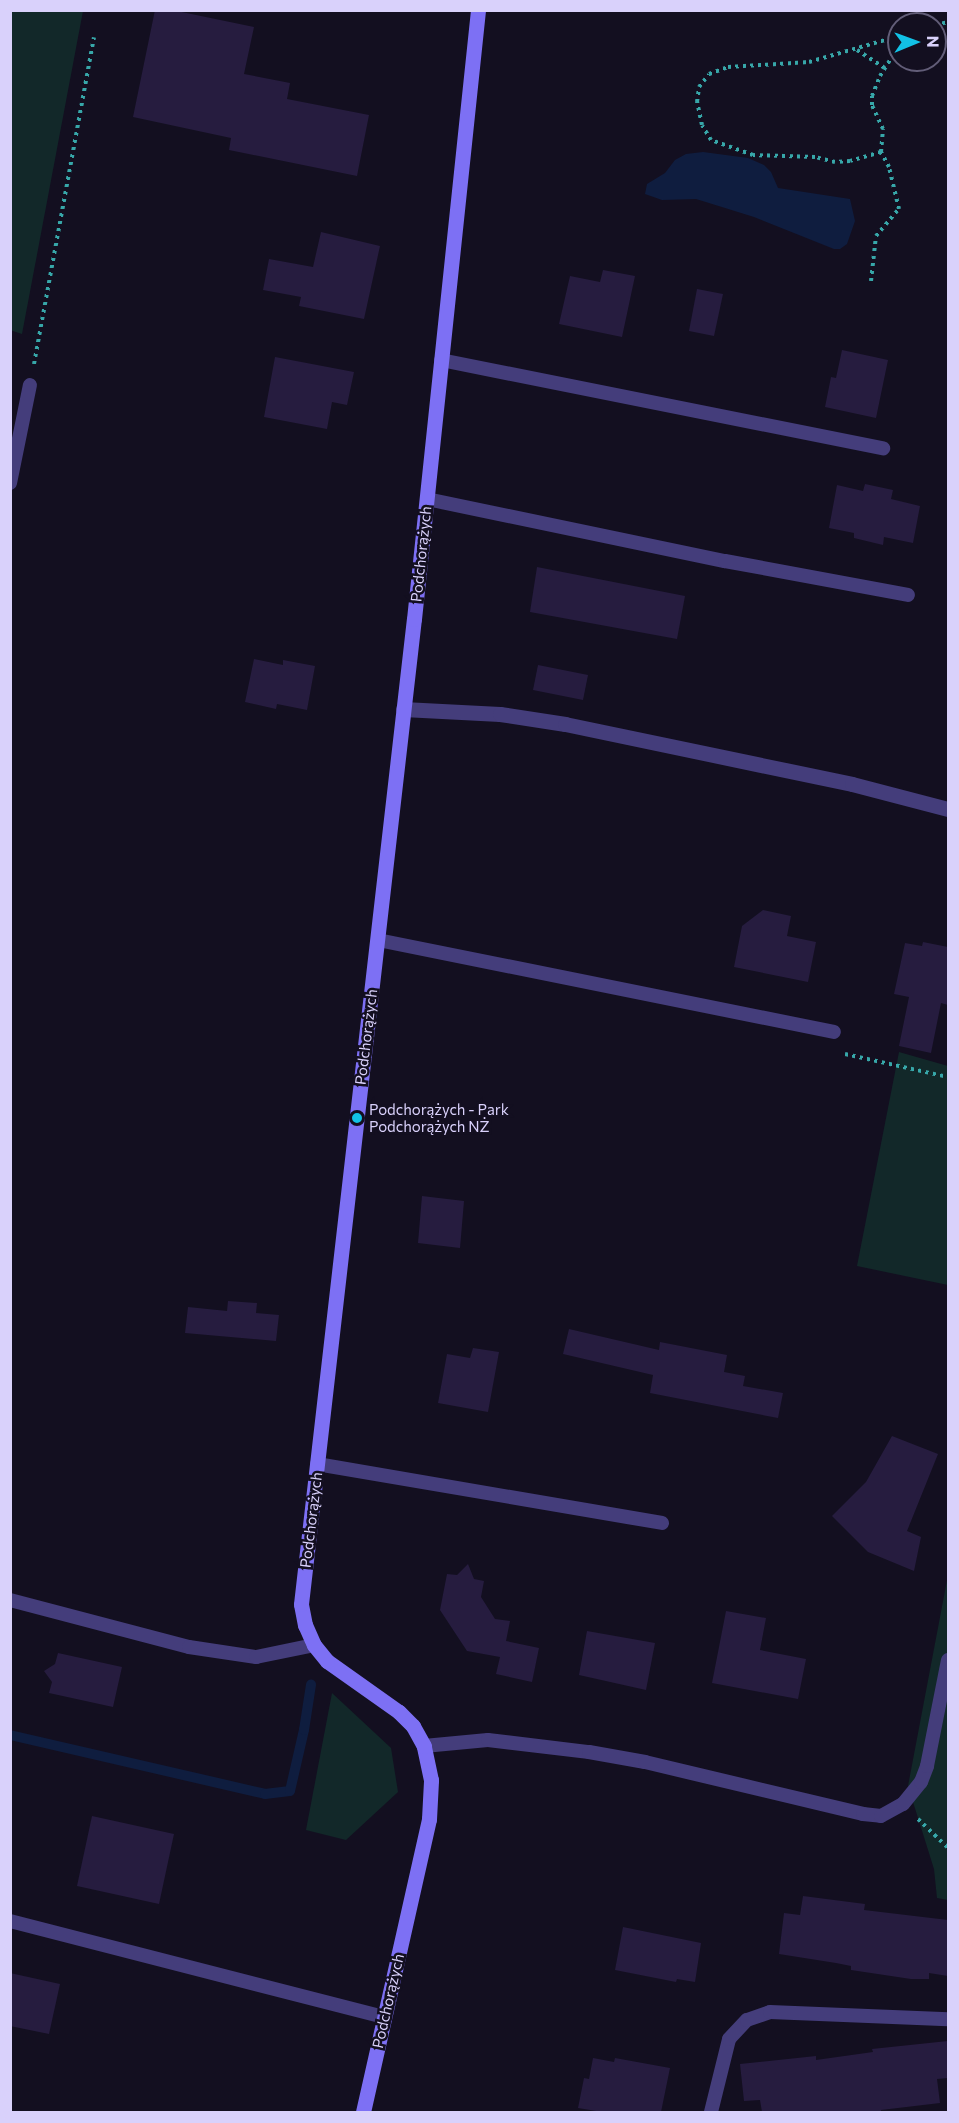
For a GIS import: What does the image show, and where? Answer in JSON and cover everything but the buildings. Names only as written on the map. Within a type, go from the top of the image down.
[{"type":"street","name":"Podchorążych","points":[[363,2112],[429,1819],[431,1780],[424,1746],[412,1726],[399,1712],[342,1673],[314,1645],[305,1625],[301,1604],[404,709],[478,10]]},
{"type":"street","points":[[404,709],[500,714],[565,724],[852,784],[948,809]]},
{"type":"lane","points":[[441,360],[883,448]]},
{"type":"lane","points":[[10,483],[30,385]]},
{"type":"lane","points":[[427,499],[714,559],[908,595]]},
{"type":"lane","points":[[378,940],[831,1032]]},
{"type":"lane","points":[[317,1464],[662,1523]]},
{"type":"lane","points":[[10,1600],[189,1647],[256,1657],[314,1645]]},
{"type":"lane","points":[[424,1746],[488,1740],[589,1752],[645,1762],[862,1815],[881,1815],[903,1804],[921,1782],[927,1767],[948,1660]]},
{"type":"lane","points":[[10,1921],[384,2017]]},
{"type":"lane","points":[[711,2112],[729,2039],[747,2020],[770,2012],[948,2019]]},
{"type":"path","points":[[30,385],[94,37]]},
{"type":"path","points":[[881,152],[850,161],[835,162],[815,157],[753,155],[711,140],[702,125],[697,102],[699,87],[709,74],[728,67],[809,62],[887,40]]},
{"type":"path","points":[[857,50],[885,68]]},
{"type":"path","points":[[871,281],[876,236],[899,209],[889,167],[881,152],[883,129],[872,105],[872,96],[887,65]]},
{"type":"path","points":[[831,1032],[824,1049],[948,1077]]},
{"type":"path","points":[[903,1804],[948,1848]]},
{"type":"green space","points":[[10,11],[83,11],[22,334],[10,330]]},
{"type":"green space","points":[[899,1052],[948,1066],[948,1285],[857,1266]]},
{"type":"green space","points":[[948,1575],[948,1900],[937,1898],[934,1869],[908,1786]]},
{"type":"green space","points":[[332,1693],[391,1748],[398,1792],[346,1840],[306,1830]]},
{"type":"water","points":[[703,152],[748,158],[764,165],[771,172],[778,188],[850,199],[855,221],[847,244],[840,249],[834,249],[754,217],[696,199],[662,200],[645,194],[647,184],[665,173],[675,160],[686,154]]},
{"type":"waterway","points":[[10,1735],[265,1794],[290,1791],[304,1730],[311,1685]]},
{"type":"place","name":"Podchorążych - Park Podchorążych NŻ","points":[[357,1118]]}]
